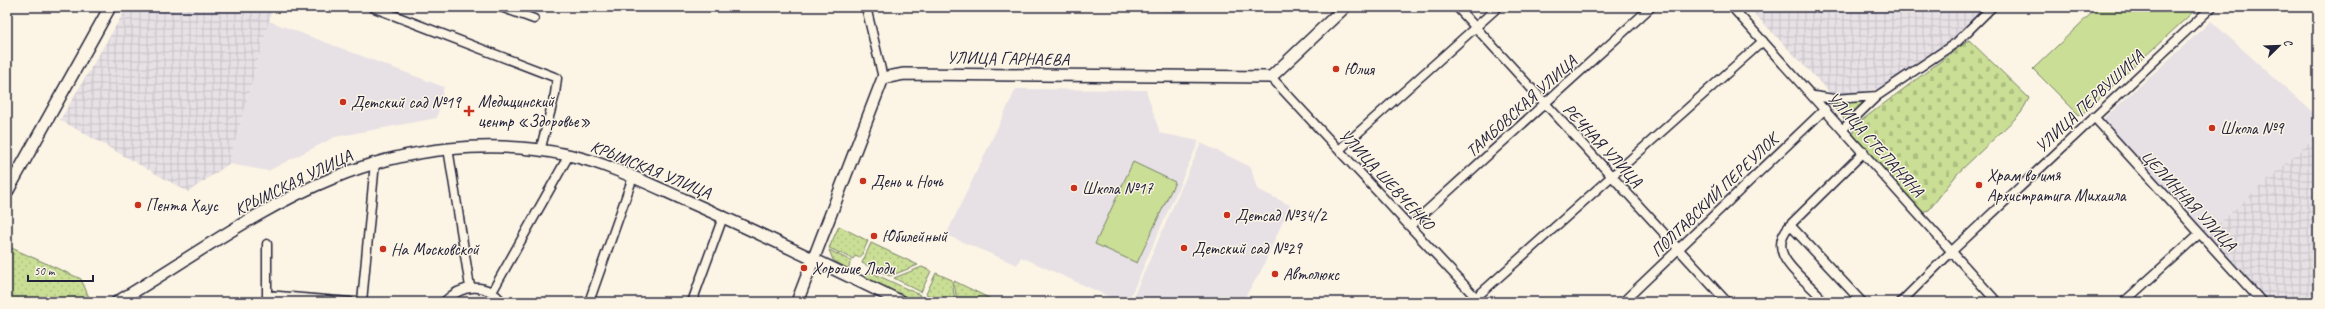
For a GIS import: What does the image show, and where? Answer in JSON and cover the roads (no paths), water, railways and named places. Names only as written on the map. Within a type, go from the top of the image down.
[{"type":"main road","points":[[7,192],[110,7]]},
{"type":"main road","points":[[1271,77],[1345,7]]},
{"type":"main road","name":"УЛИЦА ГАРНАЕВА","points":[[883,78],[904,74],[1172,78],[1271,77]]},
{"type":"main road","points":[[797,302],[883,78]]},
{"type":"main road","name":"КРЫМСКАЯ УЛИЦА","points":[[117,302],[281,203],[331,178],[375,162],[409,153],[448,148],[511,148],[569,155],[633,177],[723,216],[902,302]]},
{"type":"street","points":[[372,7],[557,78],[555,94],[540,151]]},
{"type":"street","points":[[501,7],[534,20]]},
{"type":"street","points":[[866,7],[883,78]]},
{"type":"street","name":"РЕЧНАЯ УЛИЦА","points":[[1457,7],[1727,302]]},
{"type":"street","points":[[1339,150],[1498,7]]},
{"type":"street","name":"ТАМБОВСКАЯ УЛИЦА","points":[[1410,226],[1546,105],[1651,7]]},
{"type":"street","name":"УЛИЦА СТЕПАНЯНА","points":[[1732,7],[1814,96],[1997,302]]},
{"type":"street","points":[[1843,129],[1876,96],[1957,42],[1992,7]]},
{"type":"street","name":"УЛИЦА ПЕРВУШИНА","points":[[1902,302],[1952,251],[2210,9]]},
{"type":"street","points":[[1476,300],[1611,176],[1763,41]]},
{"type":"street","name":"УЛИЦА ШЕВЧЕНКО","points":[[1271,77],[1410,226],[1476,300]]},
{"type":"street","points":[[1814,96],[1834,99],[1876,96]]},
{"type":"street","name":"ПОЛТАВСКИЙ ПЕРЕУЛОК","points":[[1623,302],[1825,109]]},
{"type":"street","name":"ЦЕЛИННАЯ УЛИЦА","points":[[2094,117],[2262,302]]},
{"type":"street","points":[[448,148],[470,287]]},
{"type":"street","points":[[1818,294],[1783,258],[1779,243],[1782,234],[1790,225],[1864,152]]},
{"type":"street","points":[[492,292],[569,155]]},
{"type":"street","points":[[362,302],[375,162]]},
{"type":"street","points":[[589,302],[633,177]]},
{"type":"street","points":[[692,302],[723,216]]},
{"type":"street","points":[[1790,225],[1862,302]]},
{"type":"street","points":[[2124,302],[2199,234]]},
{"type":"street","points":[[267,244],[267,298],[350,302]]},
{"type":"street","points":[[444,302],[455,291],[470,287],[482,288],[492,292],[502,302]]},
{"type":"place","name":"Юлия","points":[[1336,69]]},
{"type":"place","name":"Детский сад №19","points":[[343,102]]},
{"type":"place","name":"Медицинский центр «Здоровье»","points":[[469,111]]},
{"type":"place","name":"Школа №9","points":[[2212,128]]},
{"type":"place","name":"День и Ночь","points":[[863,181]]},
{"type":"place","name":"Храм во имя Архистратига Михаила","points":[[1979,185]]},
{"type":"place","name":"Школа №17","points":[[1074,188]]},
{"type":"place","name":"Пента Хаус","points":[[138,205]]},
{"type":"place","name":"Детсад №34/2","points":[[1227,215]]},
{"type":"place","name":"Юбилейный","points":[[874,236]]},
{"type":"place","name":"Детский сад №29","points":[[1184,248]]},
{"type":"place","name":"На Московской","points":[[383,249]]},
{"type":"place","name":"Хорошие Люди","points":[[804,268]]},
{"type":"place","name":"Автолюкс","points":[[1275,274]]}]
